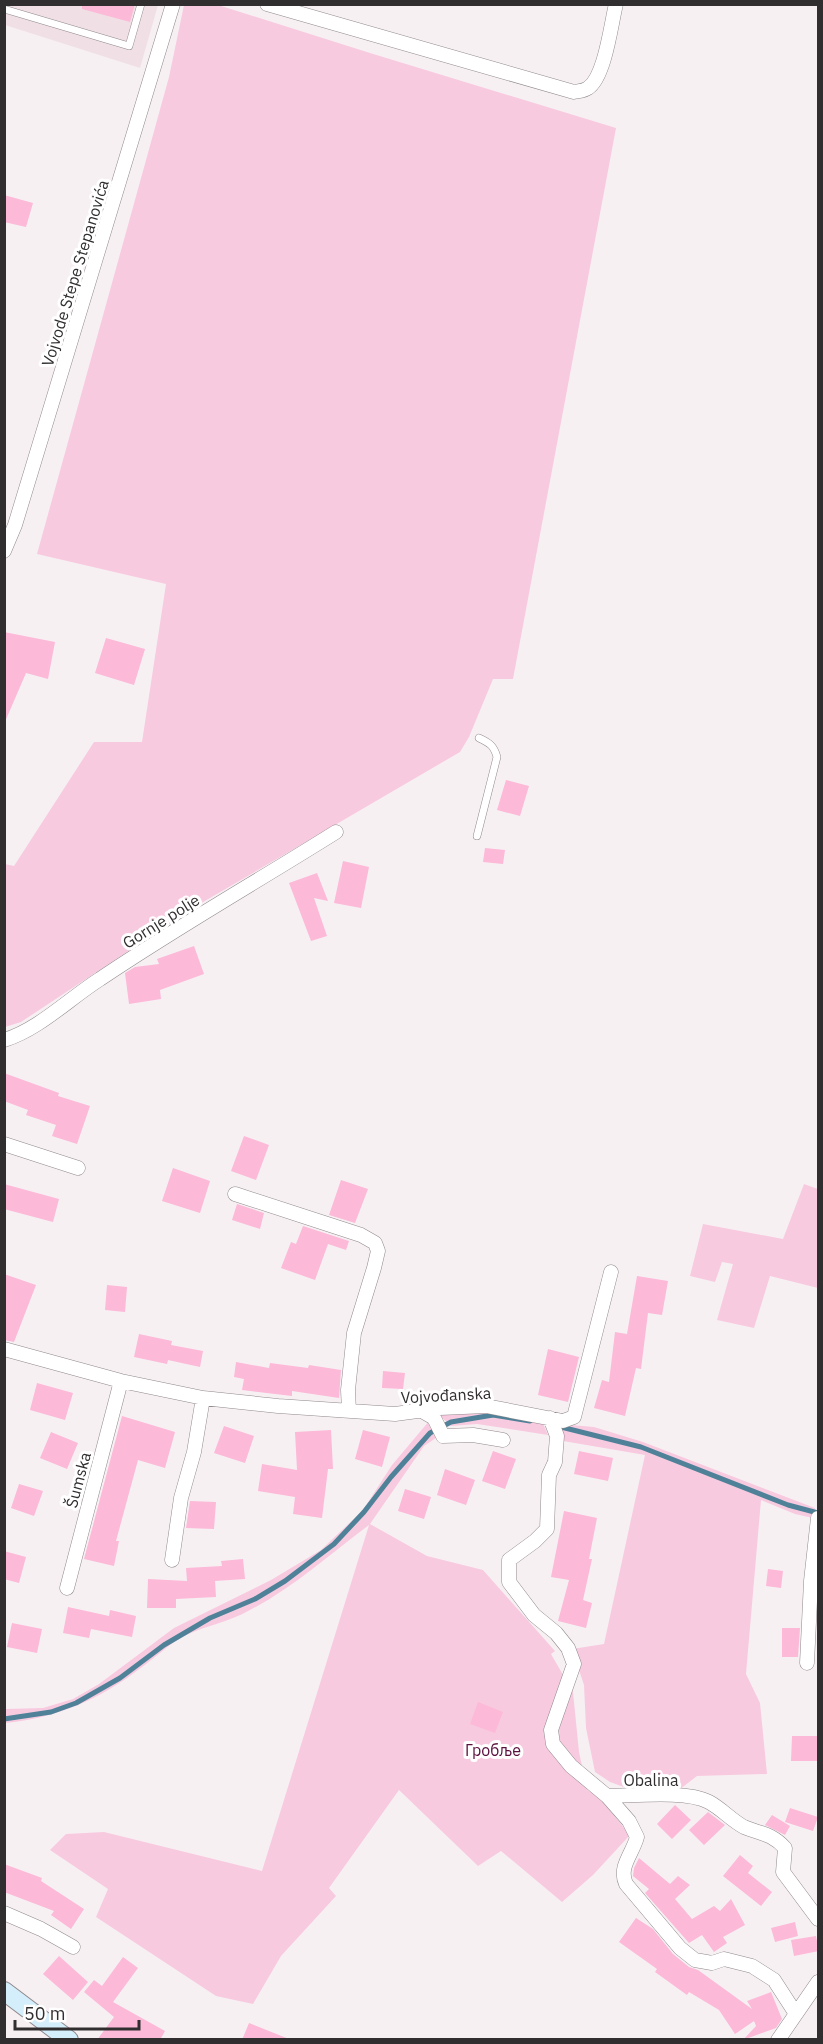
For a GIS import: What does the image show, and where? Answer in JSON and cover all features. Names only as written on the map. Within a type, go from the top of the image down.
[{"type":"street","name":"Vojvode Stepe Stepanovića","points":[[4,551],[19,514],[173,4]]},
{"type":"street","points":[[267,4],[574,92],[586,90],[594,83],[601,68],[616,4]]},
{"type":"street","name":"Gornje polje","points":[[4,1040],[15,1037],[32,1027],[99,979],[336,831]]},
{"type":"street","points":[[4,1144],[78,1168]]},
{"type":"street","points":[[235,1194],[361,1234],[375,1243],[378,1251],[354,1334],[348,1390],[349,1411]]},
{"type":"street","name":"Vojvođanska","points":[[4,1349],[121,1381],[203,1398],[395,1414],[428,1414],[486,1406],[563,1421],[574,1417],[611,1272]]},
{"type":"street","name":"Šumska","points":[[67,1588],[121,1381]]},
{"type":"street","points":[[172,1560],[181,1498],[194,1452],[203,1398]]},
{"type":"street","points":[[428,1414],[442,1436],[473,1436],[503,1440]]},
{"type":"street","points":[[550,1419],[557,1436],[555,1462],[549,1475],[547,1529],[509,1560],[508,1582],[534,1615],[562,1640],[574,1664],[550,1730],[553,1744],[572,1766],[607,1796]]},
{"type":"street","points":[[807,1663],[811,1581],[818,1522]]},
{"type":"street","name":"Obalina","points":[[607,1796],[690,1796],[709,1802],[744,1826],[776,1839],[785,1848],[783,1872],[819,1919]]},
{"type":"street","name":"Obalina","points":[[607,1796],[629,1821],[637,1837],[634,1848],[623,1867],[623,1876],[627,1884],[680,1948],[695,1960],[712,1964],[724,1959],[752,1966],[774,1980],[796,2014]]},
{"type":"street","points":[[4,1913],[73,1947]]},
{"type":"street","points":[[778,2040],[819,1982]]},
{"type":"street","points":[[4,1991],[69,2040]]},
{"type":"lane","points":[[4,9],[129,46],[141,4]]},
{"type":"lane","points":[[477,836],[496,757],[494,748],[479,738]]},
{"type":"shaded area","points":[[5,5],[158,5],[140,68],[5,25]]},
{"type":"green space","points":[[184,5],[218,5],[616,128],[513,679],[493,679],[469,737],[460,752],[198,905],[21,1022],[5,1027],[5,864],[14,866],[94,742],[142,742],[166,584],[37,554],[169,77]]},
{"type":"green space","points":[[804,1184],[818,1189],[818,1288],[770,1276],[754,1328],[717,1320],[733,1264],[722,1262],[715,1282],[690,1276],[703,1224],[783,1239]]},
{"type":"green space","points":[[469,1411],[541,1419],[548,1435],[477,1424],[451,1426],[439,1415]]},
{"type":"green space","name":"Гробље","points":[[430,1420],[436,1438],[424,1446],[370,1524],[427,1556],[483,1570],[555,1651],[551,1654],[573,1692],[579,1752],[587,1790],[599,1797],[630,1835],[593,1875],[562,1902],[501,1851],[478,1866],[399,1790],[329,1888],[336,1896],[281,1956],[253,2004],[216,1996],[96,1917],[108,1889],[50,1850],[66,1834],[104,1832],[262,1871],[369,1525],[266,1601],[234,1618],[182,1637],[111,1689],[78,1705],[43,1717],[5,1723],[5,1709],[43,1708],[73,1699],[99,1684],[174,1628],[271,1580],[321,1550],[363,1510],[392,1465]]},
{"type":"green space","points":[[560,1424],[594,1427],[643,1442],[815,1508],[813,1518],[795,1514],[761,1500],[746,1674],[760,1703],[767,1774],[697,1776],[679,1790],[632,1790],[610,1782],[595,1772],[586,1728],[584,1685],[572,1649],[604,1644],[645,1455],[563,1441]]},
{"type":"building","points":[[82,4],[135,4],[130,22],[82,9]]},
{"type":"building","points":[[4,195],[33,203],[26,227],[4,222]]},
{"type":"building","points":[[4,632],[55,642],[48,679],[26,673],[4,724]]},
{"type":"building","points":[[106,638],[145,649],[134,685],[95,673]]},
{"type":"building","points":[[506,780],[529,786],[520,816],[497,810]]},
{"type":"building","points":[[485,848],[505,850],[503,864],[483,862]]},
{"type":"building","points":[[343,861],[369,867],[361,908],[334,903]]},
{"type":"building","points":[[317,873],[328,901],[314,898],[327,936],[311,941],[289,883]]},
{"type":"building","points":[[194,946],[204,974],[160,990],[161,999],[129,1004],[125,973],[135,967],[159,964],[157,959]]},
{"type":"building","points":[[4,1073],[59,1093],[58,1096],[90,1106],[77,1144],[52,1136],[56,1125],[26,1115],[28,1110],[4,1101]]},
{"type":"building","points":[[244,1136],[269,1145],[256,1180],[231,1171]]},
{"type":"building","points":[[173,1168],[210,1181],[200,1213],[162,1201]]},
{"type":"building","points":[[341,1180],[368,1189],[355,1223],[329,1215]]},
{"type":"building","points":[[4,1184],[59,1199],[53,1222],[4,1209]]},
{"type":"building","points":[[237,1204],[264,1213],[260,1229],[232,1220]]},
{"type":"building","points":[[303,1226],[349,1241],[346,1250],[328,1244],[315,1280],[281,1268],[291,1242],[296,1244]]},
{"type":"building","points":[[4,1274],[36,1285],[14,1342],[4,1340]]},
{"type":"building","points":[[637,1276],[668,1281],[662,1315],[648,1313],[641,1369],[636,1368],[625,1416],[594,1408],[602,1380],[609,1382],[615,1332],[627,1334]]},
{"type":"building","points":[[107,1285],[127,1287],[125,1312],[105,1310]]},
{"type":"building","points":[[139,1334],[172,1341],[171,1345],[203,1351],[200,1367],[168,1360],[167,1364],[134,1357]]},
{"type":"building","points":[[548,1349],[579,1357],[568,1402],[538,1395]]},
{"type":"building","points":[[236,1362],[269,1368],[270,1363],[308,1368],[309,1365],[341,1370],[339,1398],[292,1391],[292,1396],[242,1390],[244,1379],[234,1377]]},
{"type":"building","points":[[383,1371],[405,1373],[403,1389],[382,1388]]},
{"type":"building","points":[[37,1383],[73,1393],[65,1420],[30,1410]]},
{"type":"building","points":[[122,1416],[175,1432],[165,1468],[138,1460],[116,1541],[119,1541],[114,1566],[84,1559]]},
{"type":"building","points":[[224,1426],[254,1436],[245,1463],[214,1453]]},
{"type":"building","points":[[331,1430],[333,1469],[328,1469],[322,1518],[293,1514],[295,1497],[258,1491],[262,1464],[297,1470],[295,1432]]},
{"type":"building","points":[[363,1430],[390,1437],[382,1467],[355,1459]]},
{"type":"building","points":[[51,1432],[78,1443],[67,1469],[40,1458]]},
{"type":"building","points":[[493,1451],[516,1459],[505,1489],[482,1481]]},
{"type":"building","points":[[579,1451],[613,1458],[608,1481],[574,1474]]},
{"type":"building","points":[[445,1469],[475,1480],[466,1505],[437,1495]]},
{"type":"building","points":[[19,1484],[43,1491],[34,1516],[11,1508]]},
{"type":"building","points":[[405,1489],[431,1497],[424,1519],[398,1511]]},
{"type":"building","points":[[190,1501],[216,1502],[214,1529],[186,1528]]},
{"type":"building","points":[[564,1511],[597,1518],[589,1559],[592,1559],[583,1600],[592,1603],[586,1628],[558,1621],[569,1580],[551,1577]]},
{"type":"building","points":[[4,1551],[26,1557],[19,1583],[4,1579]]},
{"type":"building","points":[[243,1559],[245,1579],[215,1581],[216,1597],[176,1599],[176,1608],[147,1608],[148,1579],[187,1581],[186,1568],[222,1566],[221,1561]]},
{"type":"building","points":[[768,1569],[783,1571],[781,1588],[766,1586]]},
{"type":"building","points":[[68,1607],[109,1616],[110,1610],[136,1616],[132,1637],[91,1629],[89,1638],[63,1633]]},
{"type":"building","points":[[12,1623],[42,1629],[37,1653],[7,1647]]},
{"type":"building","points":[[782,1628],[800,1628],[798,1657],[782,1657]]},
{"type":"building","points":[[478,1702],[503,1712],[495,1733],[470,1724]]},
{"type":"building","points":[[792,1736],[819,1736],[819,1761],[791,1761]]},
{"type":"building","points":[[675,1805],[691,1820],[672,1839],[657,1824]]},
{"type":"building","points":[[790,1808],[818,1817],[813,1831],[785,1822]]},
{"type":"building","points":[[708,1812],[725,1825],[704,1845],[689,1830]]},
{"type":"building","points":[[772,1815],[790,1826],[785,1835],[765,1825]]},
{"type":"building","points":[[740,1855],[753,1866],[748,1873],[772,1892],[761,1906],[723,1876]]},
{"type":"building","points":[[639,1858],[670,1884],[678,1876],[690,1885],[675,1899],[692,1919],[714,1906],[720,1911],[731,1899],[745,1925],[723,1937],[727,1943],[714,1952],[702,1935],[689,1943],[645,1893],[649,1889],[633,1876]]},
{"type":"building","points":[[4,1864],[42,1878],[41,1881],[84,1909],[71,1929],[51,1915],[54,1911],[4,1892]]},
{"type":"building","points":[[636,1918],[653,1929],[673,1954],[689,1967],[698,1970],[752,2009],[747,2001],[771,1992],[782,2019],[776,2028],[743,2040],[756,2026],[754,2021],[735,2034],[719,2010],[689,1992],[687,1995],[655,1972],[657,1969],[619,1942]]},
{"type":"building","points":[[795,1922],[798,1936],[775,1942],[771,1928]]},
{"type":"building","points":[[816,1936],[819,1951],[794,1956],[791,1940]]},
{"type":"building","points":[[59,1956],[88,1982],[73,2000],[43,1974]]},
{"type":"building","points":[[123,1957],[138,1968],[113,2002],[165,2031],[160,2040],[97,2040],[114,2017],[84,1992],[94,1980],[102,1986]]},
{"type":"building","points":[[249,2023],[289,2039],[242,2040]]},
{"type":"waterway","points":[[4,1719],[51,1712],[76,1703],[120,1678],[164,1645],[210,1618],[255,1599],[285,1581],[334,1544],[430,1433],[451,1422],[493,1415],[530,1421]]},
{"type":"waterway","points":[[557,1426],[641,1447],[788,1505],[818,1513]]}]
